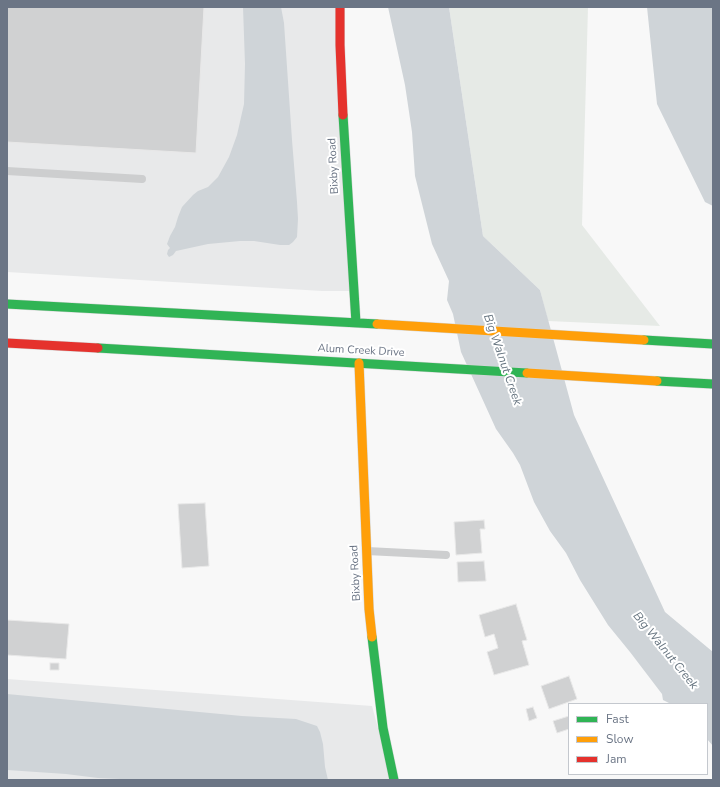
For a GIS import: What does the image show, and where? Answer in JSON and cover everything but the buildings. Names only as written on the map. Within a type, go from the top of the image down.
[{"type":"main road","name":"Bixby Road","points":[[340,7],[344,137],[356,323]]},
{"type":"main road","points":[[7,304],[713,344]]},
{"type":"main road","name":"Alum Creek Drive","points":[[7,343],[713,384]]},
{"type":"main road","name":"Bixby Road","points":[[359,363],[369,609],[384,728],[394,780]]},
{"type":"lane","points":[[7,171],[142,179]]},
{"type":"lane","points":[[366,551],[446,555]]},
{"type":"shaded area","points":[[7,7],[340,7],[353,291],[322,291],[7,272]]},
{"type":"shaded area","points":[[449,7],[588,7],[582,225],[660,326],[548,321],[540,290],[483,236]]},
{"type":"shaded area","points":[[7,679],[372,706],[392,780],[7,780]]},
{"type":"water","points":[[243,7],[281,7],[284,23],[297,202],[297,237],[289,245],[254,241],[208,244],[176,251],[169,257],[167,254],[170,248],[167,244],[182,207],[193,195],[208,187],[218,177],[229,157],[237,135],[244,104],[245,64]]},
{"type":"water","name":"Big Walnut Creek","points":[[388,7],[449,7],[483,236],[540,290],[574,415],[665,612],[713,652],[713,746],[708,740],[708,703],[669,703],[663,700],[662,694],[608,625],[580,580],[566,553],[550,531],[534,502],[520,465],[496,429],[461,352],[453,314],[447,300],[449,281],[432,244],[415,176],[412,132],[405,85]]},
{"type":"water","points":[[647,7],[713,7],[713,206],[705,202],[657,104]]},
{"type":"water","points":[[7,694],[242,716],[296,719],[317,726],[323,744],[328,780],[142,780],[98,778],[7,770]]},
{"type":"traffic: fast","points":[[343,115],[356,323]]},
{"type":"traffic: fast","points":[[7,304],[377,324]]},
{"type":"traffic: fast","points":[[644,340],[713,344]]},
{"type":"traffic: fast","points":[[98,348],[527,373]]},
{"type":"traffic: fast","points":[[657,381],[713,384]]},
{"type":"traffic: fast","points":[[372,637],[383,728],[394,780]]},
{"type":"traffic: slow","points":[[377,324],[644,340]]},
{"type":"traffic: slow","points":[[359,363],[369,609],[372,637]]},
{"type":"traffic: slow","points":[[527,373],[657,381]]},
{"type":"traffic: jam","points":[[340,7],[343,115]]},
{"type":"traffic: jam","points":[[7,343],[98,348]]}]
